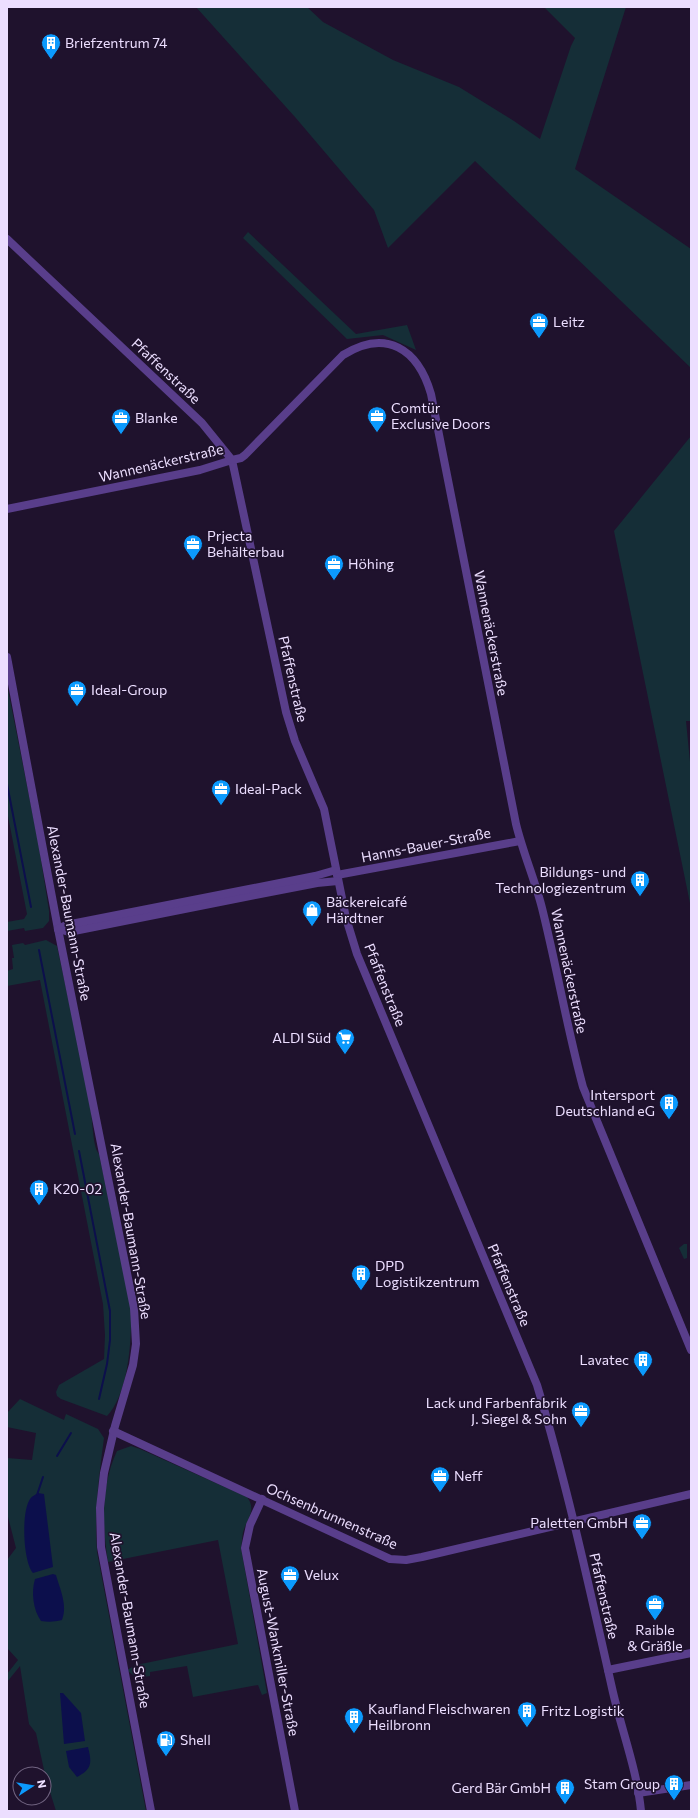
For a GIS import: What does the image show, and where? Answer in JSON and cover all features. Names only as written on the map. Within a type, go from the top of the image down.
[{"type":"street","name":"Pfaffenstraße","points":[[7,239],[202,423],[232,460],[286,712],[294,741],[324,809],[346,918],[357,954],[378,1000],[537,1385],[555,1444],[641,1811]]},
{"type":"street","name":"Wannenäckerstraße","points":[[7,510],[200,470],[241,458],[343,355],[354,348],[369,343],[396,346],[416,361],[427,380],[431,394],[520,841],[542,908],[572,1045],[583,1087],[691,1350]]},
{"type":"street","name":"Alexander-Baumann-Straße","points":[[7,657],[58,929],[134,1308],[136,1344],[133,1365],[113,1431],[104,1473],[100,1508],[101,1547],[151,1811]]},
{"type":"street","name":"Hanns-Bauer-Straße","points":[[58,929],[69,932],[171,908],[254,892],[317,883],[337,875],[520,841]]},
{"type":"street","name":"Ochsenbrunnenstraße","points":[[113,1431],[390,1558],[401,1560],[422,1557],[691,1494]]},
{"type":"street","name":"August-Wankmiller-Straße","points":[[262,1500],[250,1525],[245,1548],[295,1811]]},
{"type":"street","points":[[608,1670],[691,1653]]},
{"type":"street","points":[[638,1793],[691,1785]]},
{"type":"shaded area","points":[[196,7],[307,7],[323,22],[393,60],[459,87],[540,139],[575,38],[544,7],[626,7],[575,169],[691,249],[691,368],[475,161],[388,248],[374,210],[295,117]]},
{"type":"shaded area","points":[[248,232],[356,334],[407,325],[416,350],[383,335],[347,339],[243,238]]},
{"type":"shaded area","points":[[691,436],[691,721],[686,721],[691,772],[691,908],[614,531]]},
{"type":"shaded area","points":[[7,685],[38,841],[49,911],[49,921],[43,928],[25,931],[24,928],[7,931],[7,922],[24,919],[27,914],[7,811]]},
{"type":"shaded area","points":[[46,940],[57,946],[79,1046],[91,1111],[95,1145],[99,1154],[131,1307],[130,1349],[125,1380],[114,1406],[107,1416],[61,1399],[57,1396],[56,1392],[59,1385],[104,1359],[105,1335],[103,1304],[40,980],[7,986],[7,971],[13,969],[12,958],[14,958],[12,945],[23,943],[25,945]]},
{"type":"shaded area","points":[[684,1244],[687,1244],[687,1258],[684,1259],[679,1248]]},
{"type":"shaded area","points":[[20,1399],[64,1420],[66,1414],[98,1429],[104,1438],[97,1509],[97,1552],[146,1811],[56,1811],[52,1798],[52,1766],[43,1766],[36,1733],[29,1724],[20,1666],[7,1682],[7,1674],[18,1660],[8,1649],[7,1645],[7,1560],[16,1548],[7,1513],[7,1458],[32,1460],[36,1433],[7,1427],[7,1413]]},
{"type":"shaded area","points":[[131,1446],[247,1497],[250,1502],[251,1510],[243,1532],[241,1548],[267,1693],[262,1695],[258,1685],[193,1697],[187,1666],[150,1672],[150,1676],[143,1677],[132,1675],[127,1670],[136,1665],[238,1644],[218,1540],[108,1562],[104,1505],[108,1477],[117,1451]]},
{"type":"shaded area","points":[[38,1493],[44,1494],[53,1567],[33,1573],[25,1548],[24,1525],[27,1505],[31,1498]]},
{"type":"shaded area","points":[[53,1574],[56,1575],[64,1603],[64,1615],[62,1620],[51,1622],[41,1621],[36,1612],[34,1601],[33,1590],[35,1579]]},
{"type":"shaded area","points":[[60,1693],[63,1693],[81,1713],[85,1741],[64,1744]]},
{"type":"shaded area","points":[[88,1747],[90,1765],[86,1771],[77,1777],[69,1767],[66,1751]]},
{"type":"waterway","points":[[7,784],[31,907]]},
{"type":"waterway","points":[[39,950],[75,1134]]},
{"type":"waterway","points":[[79,1151],[110,1311],[110,1340],[107,1364],[99,1399]]},
{"type":"waterway","points":[[57,1456],[71,1433]]},
{"type":"waterway","points":[[37,1495],[43,1477]]},
{"type":"place","name":"Briefzentrum 74","points":[[51,60]]},
{"type":"place","name":"Leitz","points":[[539,339]]},
{"type":"place","name":"Comtür Exclusive Doors","points":[[377,433]]},
{"type":"place","name":"Blanke","points":[[121,435]]},
{"type":"place","name":"Prjecta Behälterbau","points":[[193,561]]},
{"type":"place","name":"Höhing","points":[[334,581]]},
{"type":"place","name":"Ideal-Group","points":[[77,707]]},
{"type":"place","name":"Ideal-Pack","points":[[221,806]]},
{"type":"place","name":"Bildungs- und Technologiezentrum","points":[[640,897]]},
{"type":"place","name":"Bäckereicafé Härdtner","points":[[312,927]]},
{"type":"place","name":"ALDI Süd","points":[[345,1055]]},
{"type":"place","name":"Intersport Deutschland eG","points":[[669,1120]]},
{"type":"place","name":"K20-02","points":[[39,1206]]},
{"type":"place","name":"DPD Logistikzentrum","points":[[361,1291]]},
{"type":"place","name":"Lavatec","points":[[643,1377]]},
{"type":"place","name":"Lack und Farbenfabrik J. Siegel & Sohn","points":[[581,1428]]},
{"type":"place","name":"Neff","points":[[440,1493]]},
{"type":"place","name":"Paletten GmbH","points":[[642,1540]]},
{"type":"place","name":"Velux","points":[[290,1592]]},
{"type":"place","name":"Raible & Gräßle","points":[[655,1621]]},
{"type":"place","name":"Fritz Logistik","points":[[527,1728]]},
{"type":"place","name":"Kaufland Fleischwaren Heilbronn","points":[[354,1734]]},
{"type":"place","name":"Shell","points":[[166,1757]]},
{"type":"place","name":"Stam Group","points":[[674,1801]]},
{"type":"place","name":"Gerd Bär GmbH","points":[[565,1805]]}]
